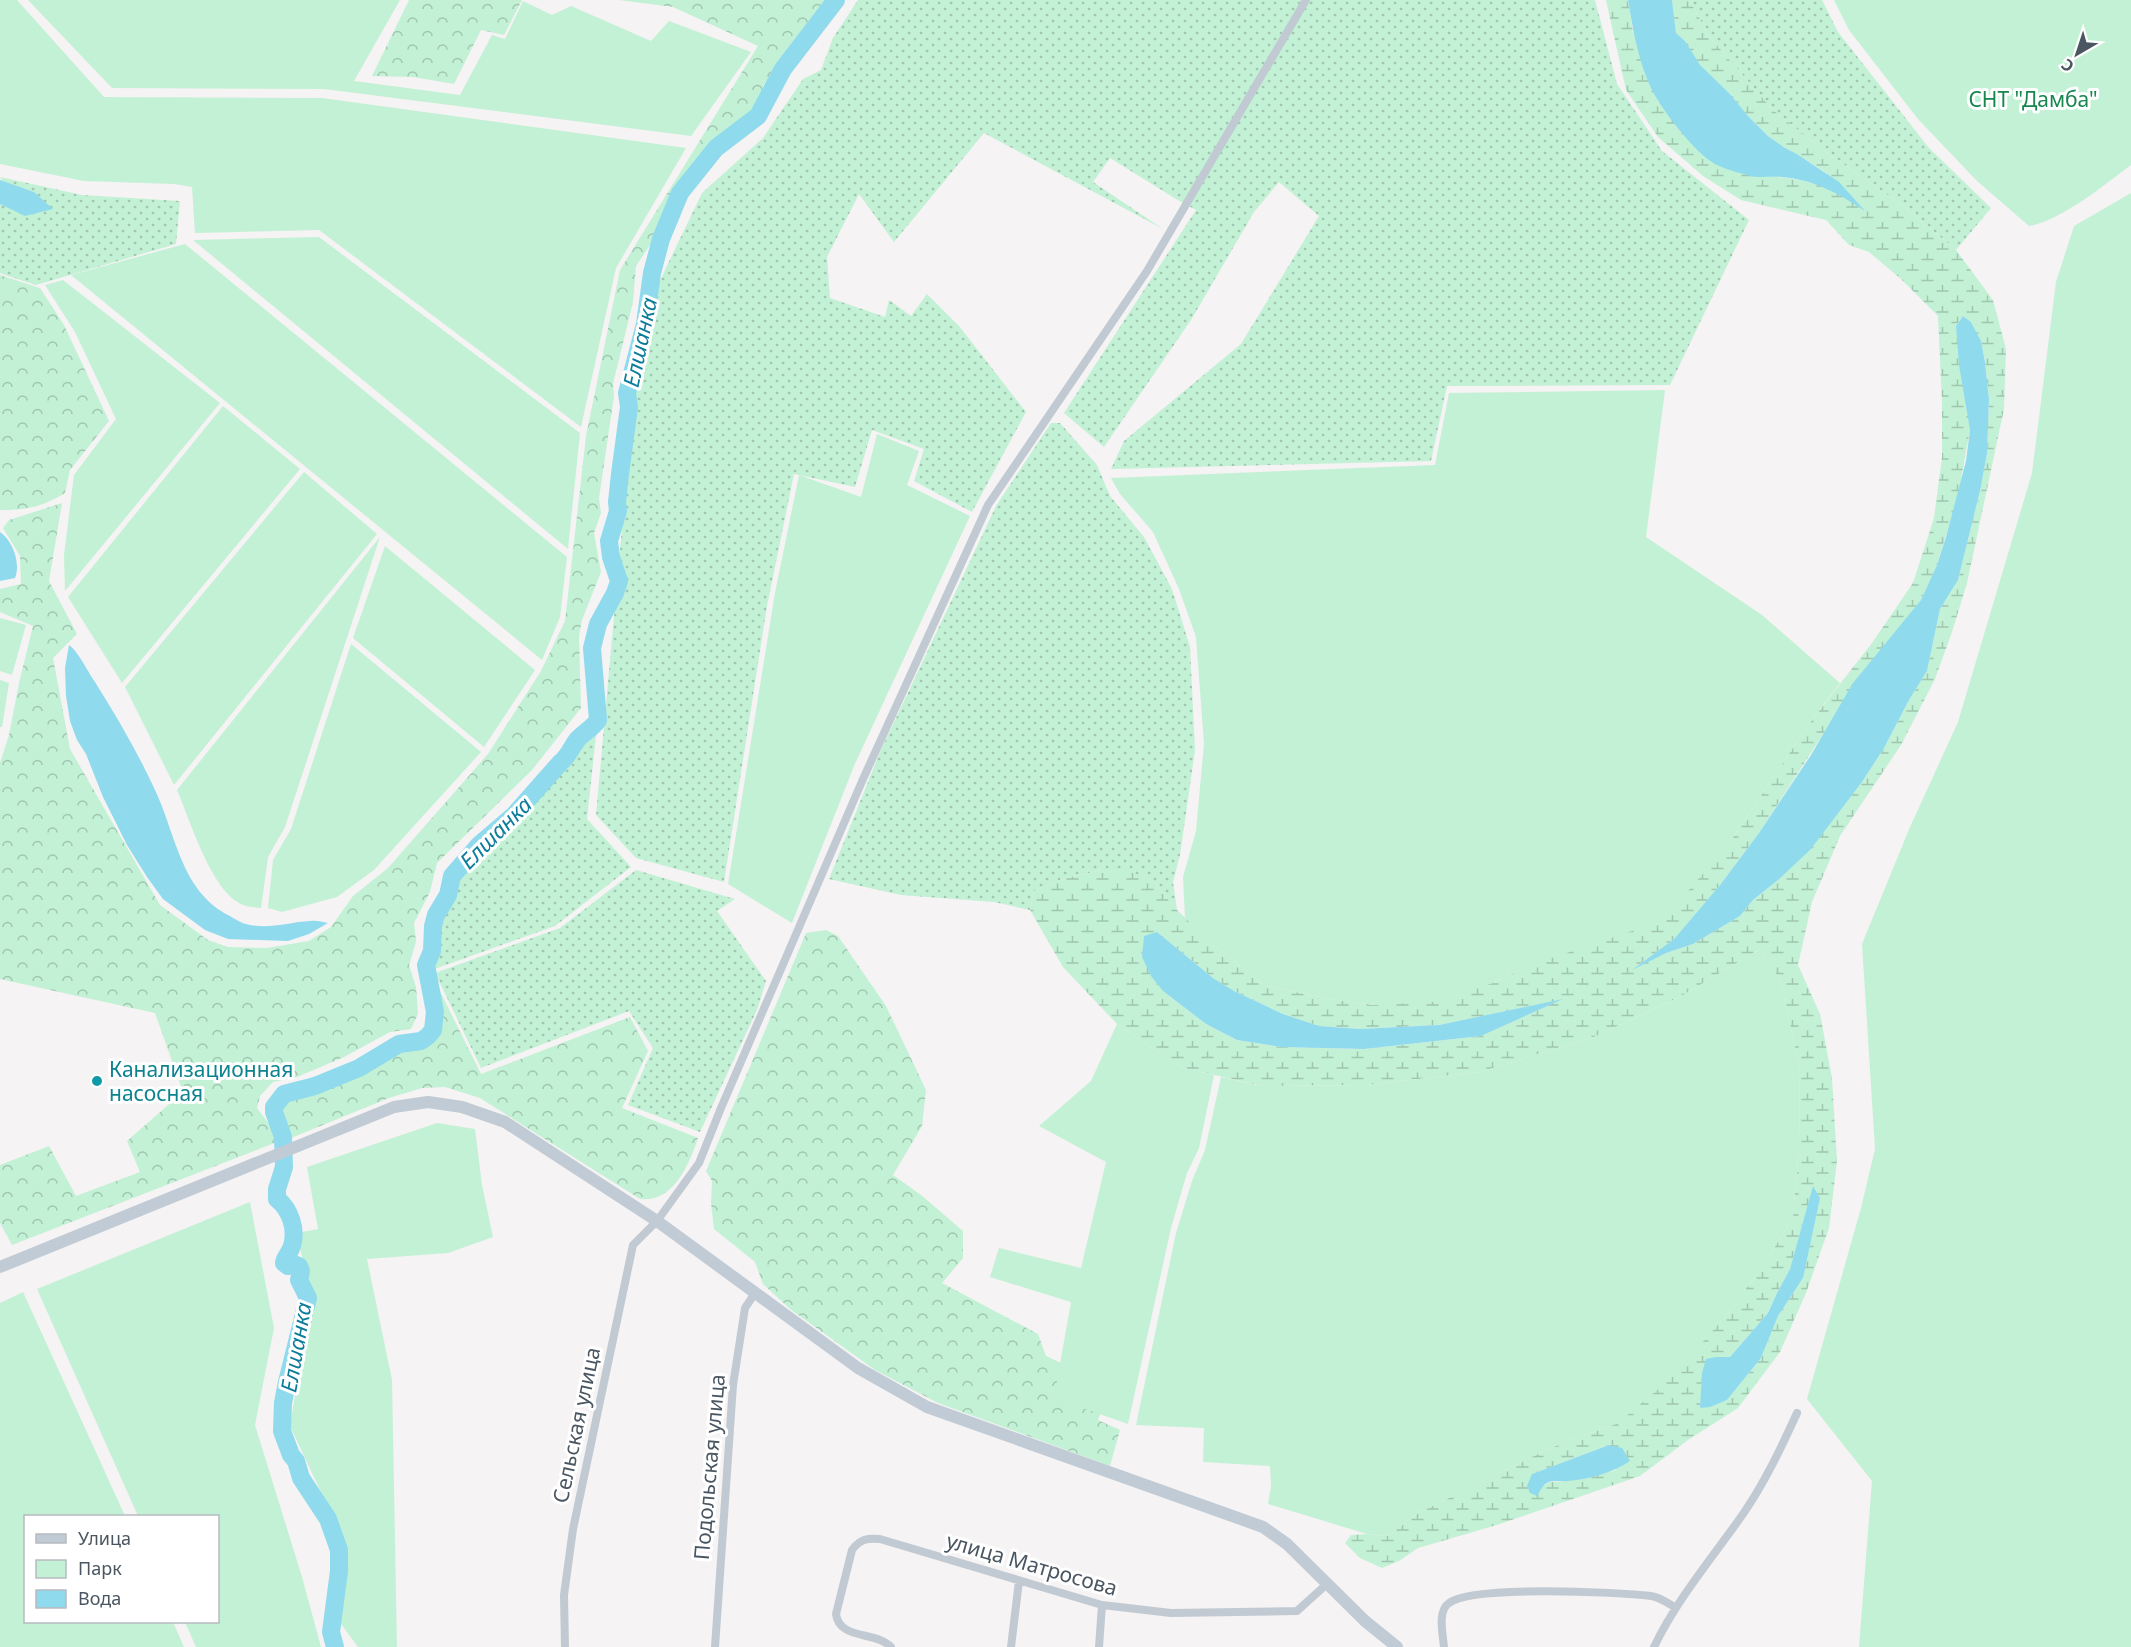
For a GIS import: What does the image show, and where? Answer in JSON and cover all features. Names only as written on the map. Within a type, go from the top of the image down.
[{"type":"main road","points":[[0,1267],[394,1107],[428,1102],[462,1107],[506,1122],[657,1221],[858,1368],[927,1407],[1263,1527],[1287,1544],[1365,1621],[1397,1647]]},
{"type":"street","name":"Сельская улица","points":[[565,1647],[564,1595],[573,1528],[633,1245],[657,1221],[699,1163],[725,1097],[863,779],[988,505],[1147,271],[1306,0]]},
{"type":"street","name":"Подольская улица","points":[[715,1647],[733,1385],[744,1308],[755,1293]]},
{"type":"street","points":[[1654,1647],[1666,1622],[1745,1512],[1773,1467],[1797,1413]]},
{"type":"street","name":"улица Матросова","points":[[891,1647],[881,1640],[848,1631],[836,1619],[852,1550],[857,1543],[863,1540],[880,1539],[1102,1605],[1171,1613],[1297,1611],[1328,1583]]},
{"type":"street","points":[[1011,1647],[1019,1581]]},
{"type":"street","points":[[1444,1647],[1442,1615],[1444,1608],[1449,1602],[1470,1595],[1565,1591],[1654,1596],[1676,1608]]},
{"type":"street","points":[[1099,1647],[1102,1605]]},
{"type":"green space","points":[[0,0],[17,0],[104,97],[322,98],[686,148],[616,268],[581,427],[319,230],[195,233],[192,187],[174,184],[84,181],[0,164]]},
{"type":"green space","points":[[28,0],[400,0],[354,81],[460,95],[492,35],[505,39],[523,1],[552,15],[571,6],[651,41],[669,21],[751,52],[691,136],[324,89],[112,88]]},
{"type":"green space","points":[[409,0],[522,0],[504,35],[481,30],[454,84],[413,77],[372,76]]},
{"type":"green space","points":[[619,0],[826,0],[813,22],[793,41],[763,86],[754,112],[743,125],[725,136],[710,151],[671,197],[660,230],[636,266],[633,302],[613,384],[614,396],[599,498],[601,513],[594,533],[601,572],[582,620],[579,636],[581,708],[532,770],[437,863],[430,892],[414,923],[416,942],[409,965],[416,987],[418,1014],[411,1029],[390,1032],[344,1057],[297,1077],[273,1082],[260,1096],[257,1108],[269,1124],[277,1142],[12,1245],[0,1223],[0,1165],[49,1146],[76,1196],[140,1172],[127,1141],[183,1092],[155,1013],[0,979],[0,763],[9,735],[33,626],[0,612],[0,589],[21,584],[20,556],[3,528],[9,520],[62,503],[49,581],[77,634],[53,658],[70,749],[160,905],[208,940],[228,947],[267,948],[309,941],[331,927],[353,896],[388,868],[488,754],[541,671],[565,621],[586,436],[620,270],[758,46],[673,7]]},
{"type":"green space","points":[[858,0],[1595,0],[1617,84],[1662,151],[1749,220],[1670,385],[1447,386],[1431,461],[1111,469],[1124,441],[1241,344],[1319,216],[1279,182],[1254,212],[1191,320],[1104,447],[1064,413],[1196,210],[1110,158],[1093,182],[1163,229],[984,133],[894,242],[859,194],[827,257],[830,298],[885,317],[889,300],[911,316],[927,294],[959,326],[1026,412],[972,512],[914,481],[924,449],[872,430],[855,487],[794,474],[767,606],[724,882],[636,858],[596,815],[638,351],[653,295],[702,193],[763,138],[803,79],[821,70],[833,38]]},
{"type":"green space","points":[[1606,0],[1628,0],[1633,32],[1751,176],[1806,181],[1827,188],[1862,208],[1825,172],[1768,136],[1730,94],[1699,65],[1685,41],[1676,33],[1672,0],[1690,0],[1708,35],[1773,110],[1826,152],[1903,206],[1956,250],[1993,300],[2006,349],[2004,409],[1967,583],[1935,679],[1901,745],[1840,836],[1812,902],[1798,965],[1820,1014],[1832,1078],[1837,1161],[1829,1228],[1806,1293],[1780,1352],[1738,1408],[1688,1440],[1640,1476],[1497,1525],[1418,1548],[1399,1561],[1382,1568],[1360,1558],[1345,1543],[1351,1535],[1388,1536],[1418,1513],[1550,1448],[1618,1423],[1725,1317],[1765,1263],[1793,1217],[1799,1147],[1800,1069],[1780,980],[1760,949],[1680,997],[1594,1037],[1480,1072],[1366,1085],[1262,1086],[1180,1067],[1117,1024],[1063,967],[1030,910],[1034,891],[1062,879],[1102,870],[1129,870],[1155,883],[1177,910],[1214,945],[1264,985],[1324,998],[1374,1005],[1493,983],[1528,966],[1728,845],[1808,725],[1872,643],[1913,583],[1934,518],[1942,457],[1938,316],[1901,279],[1869,252],[1849,245],[1826,220],[1741,200],[1703,176],[1658,137],[1626,90]],"holes":[[[1963,316],[1971,322],[1981,341],[1989,400],[1987,454],[1958,580],[1940,609],[1927,671],[1884,748],[1862,782],[1838,813],[1778,880],[1753,900],[1740,916],[1693,944],[1636,967],[1674,939],[1720,885],[1759,833],[1831,722],[1921,600],[1937,565],[1958,496],[1970,430],[1956,326]],[[1157,932],[1213,978],[1234,991],[1283,1014],[1319,1026],[1360,1029],[1439,1025],[1560,1000],[1481,1036],[1364,1049],[1281,1047],[1237,1040],[1206,1024],[1163,991]],[[1814,1186],[1803,1278],[1778,1316],[1761,1358],[1727,1400],[1700,1408],[1716,1357],[1730,1357],[1768,1313],[1790,1269]],[[1609,1445],[1616,1470],[1567,1481],[1550,1482],[1543,1486],[1532,1474]]]},
{"type":"green space","points":[[1690,0],[1822,0],[1838,32],[1929,148],[1991,208],[1956,250],[1903,206],[1826,152],[1773,110],[1708,35]]},
{"type":"green space","name":"СНТ \"Дамба\"","points":[[1834,0],[2131,0],[2131,165],[2069,209],[2055,217],[2029,226],[1977,181],[1918,119],[1849,30]]},
{"type":"green space","points":[[0,177],[82,195],[180,201],[176,244],[36,285],[2,274],[0,273],[0,204],[26,216],[34,192],[3,182]]},
{"type":"green space","points":[[2131,193],[2131,1647],[1859,1647],[1872,1481],[1807,1399],[1861,1208],[1875,1149],[1862,944],[1910,827],[1958,722],[2032,473],[2056,282],[2074,226]]},
{"type":"green space","points":[[319,237],[580,433],[568,549],[193,240]]},
{"type":"green space","points":[[185,244],[567,557],[560,617],[542,660],[71,275]]},
{"type":"green space","points":[[0,275],[40,288],[64,325],[109,421],[70,470],[65,493],[41,505],[10,510],[0,510]]},
{"type":"green space","points":[[63,280],[220,403],[65,591],[64,555],[74,475],[116,419],[75,332],[45,285]]},
{"type":"green space","points":[[1665,390],[1646,537],[1762,615],[1840,683],[1808,725],[1728,845],[1681,899],[1638,929],[1528,966],[1493,983],[1432,1002],[1374,1005],[1324,998],[1264,985],[1214,945],[1185,918],[1183,877],[1196,831],[1204,744],[1196,637],[1179,589],[1153,532],[1120,494],[1111,478],[1435,465],[1449,393]]},
{"type":"green space","points":[[223,406],[300,469],[122,683],[68,597]]},
{"type":"green space","points":[[1051,423],[1060,423],[1097,465],[1110,496],[1144,537],[1172,589],[1190,647],[1195,750],[1180,855],[1173,882],[1177,910],[1155,883],[1102,870],[1062,879],[1034,891],[1030,910],[994,902],[901,895],[829,879],[880,752],[996,506]]},
{"type":"green space","points":[[877,434],[919,451],[907,485],[970,516],[854,766],[792,923],[728,884],[775,593],[799,475],[861,497]]},
{"type":"green space","points":[[304,472],[377,534],[174,785],[125,687]]},
{"type":"green space","points":[[380,537],[285,827],[268,857],[261,908],[244,905],[229,895],[210,868],[177,790]]},
{"type":"green space","points":[[385,546],[535,670],[484,747],[353,638]]},
{"type":"green space","points":[[0,618],[26,625],[12,675],[0,671]]},
{"type":"green space","points":[[351,644],[481,752],[374,870],[337,897],[282,912],[268,908],[273,860],[291,829]]},
{"type":"green space","points":[[0,680],[9,683],[2,727],[0,727]]},
{"type":"green space","points":[[598,717],[587,819],[631,867],[555,926],[432,970],[421,969],[429,930],[449,870],[479,836],[497,826]]},
{"type":"green space","points":[[636,870],[735,899],[717,911],[766,981],[757,1010],[700,1132],[628,1105],[653,1048],[629,1011],[481,1068],[435,973],[560,928]]},
{"type":"green space","points":[[826,930],[838,936],[886,1006],[926,1090],[922,1126],[893,1175],[921,1195],[963,1231],[963,1258],[942,1283],[1038,1334],[1046,1356],[1099,1381],[1107,1397],[1098,1420],[1120,1430],[1110,1466],[938,1403],[875,1370],[790,1309],[763,1284],[755,1262],[714,1229],[711,1203],[712,1181],[706,1171],[806,933]]},
{"type":"green space","points":[[1760,949],[1780,980],[1800,1069],[1799,1147],[1793,1217],[1765,1263],[1725,1317],[1668,1381],[1618,1423],[1550,1448],[1418,1513],[1388,1536],[1367,1534],[1268,1504],[1271,1486],[1270,1466],[1203,1462],[1204,1428],[1136,1425],[1176,1233],[1192,1181],[1205,1150],[1221,1077],[1262,1086],[1366,1085],[1480,1072],[1594,1037],[1680,997]]},
{"type":"green space","points":[[425,974],[433,977],[481,1074],[630,1017],[648,1051],[622,1108],[698,1138],[690,1159],[678,1180],[662,1195],[652,1199],[640,1199],[480,1098],[445,1087],[422,1088],[389,1098],[291,1138],[280,1118],[268,1104],[273,1094],[347,1069],[393,1043],[410,1041],[425,1032],[429,1006]]},
{"type":"green space","points":[[1117,1024],[1180,1067],[1214,1075],[1199,1148],[1187,1173],[1171,1228],[1128,1424],[1054,1398],[1071,1302],[990,1277],[999,1248],[1081,1268],[1106,1162],[1039,1126],[1091,1081]]},
{"type":"green space","points":[[437,1123],[475,1129],[482,1185],[493,1237],[448,1253],[367,1259],[392,1380],[397,1647],[358,1647],[336,1617],[341,1545],[336,1524],[290,1426],[311,1298],[297,1233],[318,1229],[307,1167]]},
{"type":"green space","points":[[250,1202],[274,1328],[255,1425],[321,1647],[196,1647],[185,1623],[219,1623],[219,1515],[138,1515],[37,1289]]},
{"type":"green space","points":[[23,1292],[125,1515],[24,1515],[24,1623],[173,1623],[184,1647],[0,1647],[0,1303]]},
{"type":"water","points":[[1628,0],[1672,0],[1676,33],[1685,41],[1700,65],[1768,136],[1839,182],[1865,211],[1815,184],[1782,177],[1750,176],[1723,168],[1698,150],[1679,130],[1651,88],[1639,56]]},
{"type":"water","points":[[0,180],[34,192],[53,209],[25,216],[0,204]]},
{"type":"water","points":[[1963,316],[1971,322],[1981,341],[1985,362],[1989,400],[1987,454],[1958,580],[1940,609],[1927,671],[1884,748],[1862,782],[1810,850],[1753,900],[1740,916],[1693,944],[1666,953],[1632,970],[1674,939],[1720,885],[1759,833],[1811,755],[1853,683],[1921,600],[1937,565],[1966,461],[1970,430],[1959,365],[1956,326]]},
{"type":"water","points":[[0,532],[9,541],[15,553],[17,572],[15,578],[0,581]]},
{"type":"water","points":[[69,645],[83,662],[134,749],[155,790],[190,877],[214,906],[236,920],[254,926],[312,921],[328,923],[309,934],[288,941],[228,939],[205,930],[163,899],[127,845],[103,797],[86,754],[77,740],[70,721],[66,696],[65,668]]},
{"type":"water","points":[[1157,932],[1213,978],[1234,991],[1283,1014],[1319,1026],[1360,1029],[1439,1025],[1563,999],[1481,1036],[1364,1049],[1281,1047],[1237,1040],[1206,1024],[1163,991],[1151,976],[1142,957],[1144,936]]},
{"type":"water","points":[[1813,1186],[1820,1198],[1803,1278],[1778,1316],[1761,1358],[1727,1400],[1710,1407],[1700,1408],[1702,1373],[1706,1359],[1730,1357],[1768,1313],[1790,1269]]},
{"type":"water","points":[[1609,1445],[1622,1448],[1630,1461],[1593,1477],[1549,1482],[1543,1486],[1537,1496],[1530,1493],[1527,1486],[1532,1474]]},
{"type":"waterway","name":"Елшанка","points":[[335,1647],[331,1632],[339,1571],[339,1550],[328,1519],[301,1478],[282,1431],[283,1403],[287,1382],[308,1298],[299,1280],[301,1271],[299,1266],[294,1264],[288,1266],[284,1263],[292,1246],[294,1233],[289,1214],[277,1199],[277,1189],[284,1167],[283,1137],[274,1107],[284,1094],[315,1086],[359,1068],[399,1044],[421,1041],[428,1036],[433,1030],[435,1012],[426,965],[432,951],[436,915],[448,895],[452,876],[480,844],[514,815],[565,758],[577,740],[598,720],[592,648],[598,624],[619,581],[611,557],[609,541],[618,511],[617,502],[629,407],[627,393],[645,324],[652,273],[661,239],[680,193],[716,148],[758,116],[783,69],[836,0]]},
{"type":"place","name":"Канализационная насосная","points":[[97,1081]]}]
